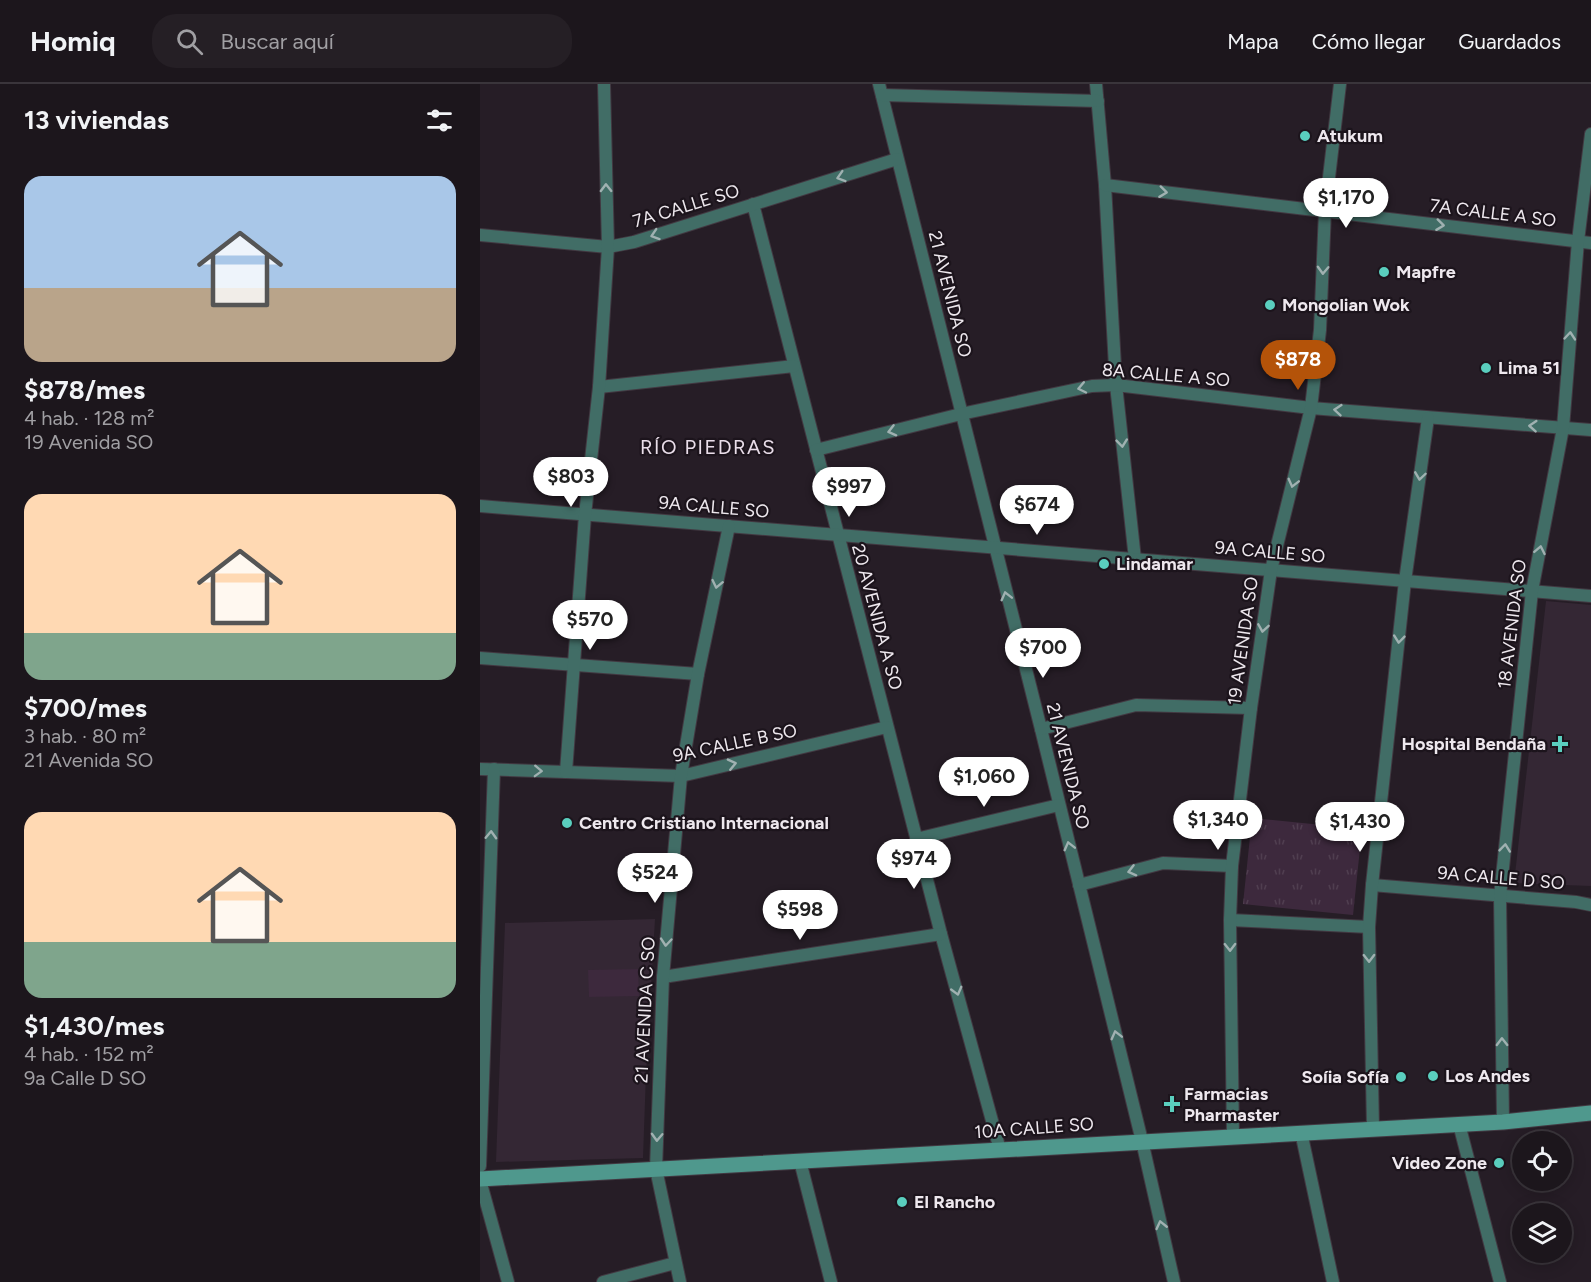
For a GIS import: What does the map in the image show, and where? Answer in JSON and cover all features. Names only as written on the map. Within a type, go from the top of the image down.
[{"type":"street","points":[[566,772],[585,515],[599,387],[608,247],[604,84]]},
{"type":"street","points":[[1096,84],[1105,185],[1116,385],[1135,559]]},
{"type":"street","name":"19 AVENIDA SO","points":[[1233,1136],[1230,920],[1232,866],[1251,708],[1272,570],[1311,408],[1320,330],[1325,211],[1340,84]]},
{"type":"street","points":[[880,89],[1098,101]]},
{"type":"street","name":"21 AVENIDA SO","points":[[880,89],[1041,729],[1142,1141],[1174,1282]]},
{"type":"street","name":"18 AVENIDA SO","points":[[1503,1122],[1500,896],[1532,591],[1563,428],[1578,241],[1591,134]]},
{"type":"street","name":"7A CALLE SO","points":[[480,235],[608,247],[634,242],[897,159]]},
{"type":"street","name":"7A CALLE A SO","points":[[1105,185],[1591,243]]},
{"type":"street","name":"20 AVENIDA A SO","points":[[753,204],[941,934]]},
{"type":"street","points":[[599,387],[795,366]]},
{"type":"street","name":"8A CALLE A SO","points":[[816,450],[961,414],[1092,386],[1116,385],[1311,408],[1591,430]]},
{"type":"street","points":[[1373,1128],[1369,927],[1372,885],[1405,581],[1428,418]]},
{"type":"street","name":"9A CALLE SO","points":[[480,506],[1591,596]]},
{"type":"street","name":"21 AVENIDA C SO","points":[[680,1282],[656,1169],[663,977],[681,776],[698,674],[729,526]]},
{"type":"street","points":[[480,658],[698,674]]},
{"type":"street","points":[[1041,729],[1136,705],[1251,708]]},
{"type":"street","name":"9A CALLE B SO","points":[[480,769],[681,776],[887,727]]},
{"type":"street","points":[[480,1166],[483,976],[494,769]]},
{"type":"street","points":[[916,839],[1059,806]]},
{"type":"street","points":[[1079,885],[1164,863],[1232,866]]},
{"type":"street","name":"9A CALLE D SO","points":[[1372,885],[1591,905]]},
{"type":"street","points":[[1230,920],[1369,927]]},
{"type":"street","points":[[663,977],[941,934],[1000,1150]]},
{"type":"street","name":"10A CALLE SO","points":[[480,1180],[1503,1122],[1591,1113]]},
{"type":"street","points":[[1459,1124],[1500,1282]]},
{"type":"street","points":[[1301,1132],[1333,1282]]},
{"type":"street","points":[[800,1161],[831,1282]]},
{"type":"street","points":[[480,1180],[508,1282]]},
{"type":"street","points":[[603,1282],[675,1263]]},
{"type":"shaded area","name":"Hospital Bendaña","points":[[1546,601],[1591,605],[1591,886],[1514,883]]},
{"type":"shaded area","points":[[655,919],[643,1158],[496,1162],[505,923]]},
{"type":"green space","points":[[1252,818],[1362,829],[1353,915],[1243,904]]},
{"type":"green space","points":[[638,969],[639,996],[589,997],[588,970]]},
{"type":"place","name":"Atukum","points":[[1305,136]]},
{"type":"place","name":"Mapfre","points":[[1384,272]]},
{"type":"place","name":"Mongolian Wok","points":[[1270,305]]},
{"type":"place","name":"Lima 51","points":[[1486,368]]},
{"type":"place","name":"Lindamar","points":[[1104,564]]},
{"type":"place","name":"Hospital Bendaña","points":[[1560,744]]},
{"type":"place","name":"Centro Cristiano Internacional","points":[[567,823]]},
{"type":"place","name":"Los Andes","points":[[1433,1076]]},
{"type":"place","name":"Soíia Sofía","points":[[1401,1077]]},
{"type":"place","name":"Farmacias Pharmaster","points":[[1172,1104]]},
{"type":"place","name":"Video Zone","points":[[1499,1163]]},
{"type":"place","name":"El Rancho","points":[[902,1202]]},
{"type":"district","name":"RÍO PIEDRAS","points":[[708,447]]}]
